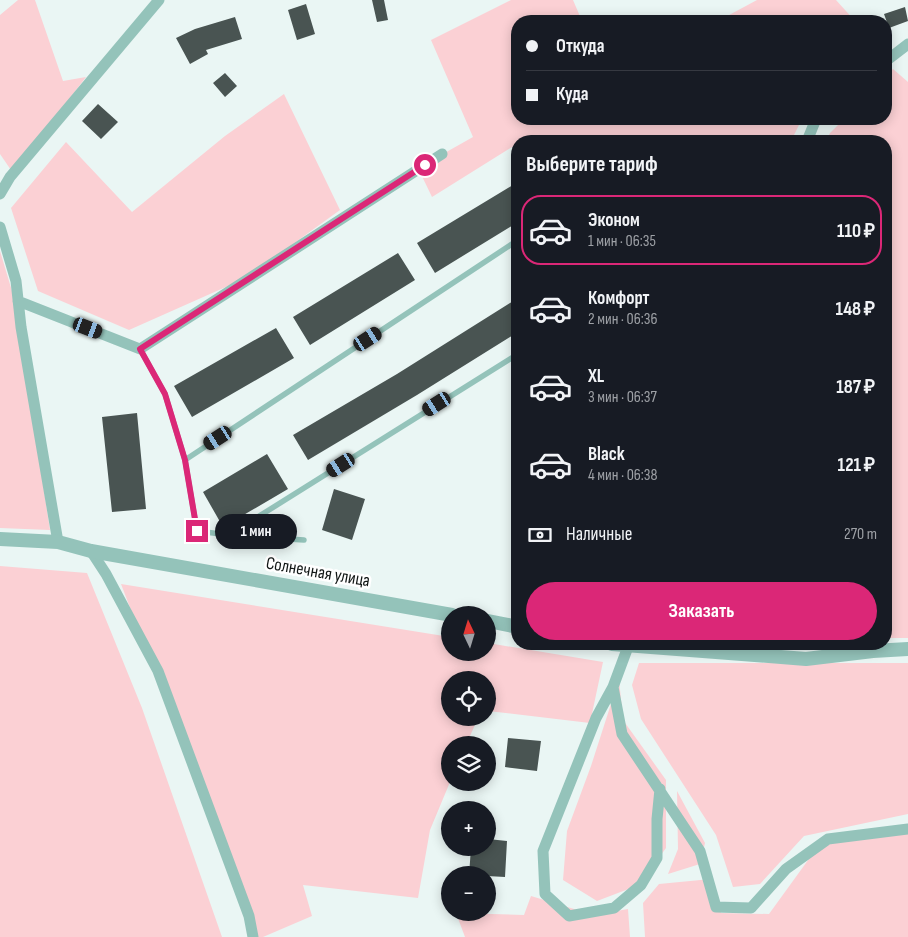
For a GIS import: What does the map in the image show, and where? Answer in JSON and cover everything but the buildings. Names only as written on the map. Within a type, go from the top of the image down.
[{"type":"street","points":[[0,194],[10,177],[159,0]]},
{"type":"street","points":[[892,56],[908,44]]},
{"type":"street","points":[[18,300],[140,349],[442,154]]},
{"type":"street","points":[[0,228],[16,281],[21,328],[58,542]]},
{"type":"street","name":"Солнечная улица","points":[[0,539],[58,542],[91,551],[441,613]]},
{"type":"street","points":[[91,551],[106,574],[158,671],[249,916],[253,937]]},
{"type":"street","points":[[496,623],[511,626]]},
{"type":"street","points":[[892,650],[908,649]]},
{"type":"street","points":[[627,650],[613,687],[596,718],[543,851],[545,894],[569,916],[614,908],[641,885],[657,858],[657,819],[660,789]]},
{"type":"street","points":[[692,650],[806,659],[890,650]]},
{"type":"street","points":[[613,687],[622,734],[700,851],[716,907],[751,908],[786,869],[828,839],[908,829]]},
{"type":"lane","points":[[185,460],[511,245]]},
{"type":"lane","points":[[140,349],[165,394],[185,460],[197,531],[304,540]]},
{"type":"lane","points":[[229,535],[511,358]]},
{"type":"shaded area","points":[[18,0],[35,0],[63,81],[86,77],[13,173],[0,154],[0,15]]},
{"type":"shaded area","points":[[511,0],[573,0],[579,15],[511,15],[511,125],[799,125],[794,135],[511,135],[511,148],[432,197],[418,168],[473,137],[431,40]]},
{"type":"shaded area","points":[[757,0],[836,0],[850,15],[729,15]]},
{"type":"shaded area","points":[[892,70],[908,82],[908,638],[892,638],[892,135],[829,135],[838,125],[892,125]]},
{"type":"shaded area","points":[[284,94],[340,210],[246,278],[129,330],[38,291],[11,208],[66,142],[132,212],[225,136]]},
{"type":"shaded area","points":[[0,251],[15,301],[50,530],[0,528]]},
{"type":"shaded area","points":[[0,566],[87,573],[142,708],[222,937],[0,937]]},
{"type":"shaded area","points":[[121,584],[441,636],[441,661],[496,661],[496,644],[511,647],[511,650],[530,650],[603,662],[590,723],[496,712],[496,671],[441,671],[441,726],[474,726],[470,736],[441,736],[441,791],[446,791],[430,830],[418,898],[303,885],[312,916],[263,937],[256,937]]},
{"type":"shaded area","points":[[639,663],[908,663],[908,814],[804,836],[760,884],[733,887],[716,835],[641,719],[632,685]]},
{"type":"shaded area","points":[[619,679],[623,720],[666,780],[666,848],[639,885],[597,901],[563,880],[567,831],[591,766]]},
{"type":"shaded area","points":[[677,791],[705,843],[700,864],[668,874],[678,849]]},
{"type":"shaded area","points":[[908,830],[908,937],[645,937],[643,903],[659,884],[711,879],[721,913],[769,914],[819,845]]},
{"type":"shaded area","points":[[531,896],[594,915],[628,909],[630,937],[465,937],[459,921],[496,921],[496,914],[524,915]]},
{"type":"route","points":[[197,531],[185,460],[165,394],[140,349],[425,165]]}]
